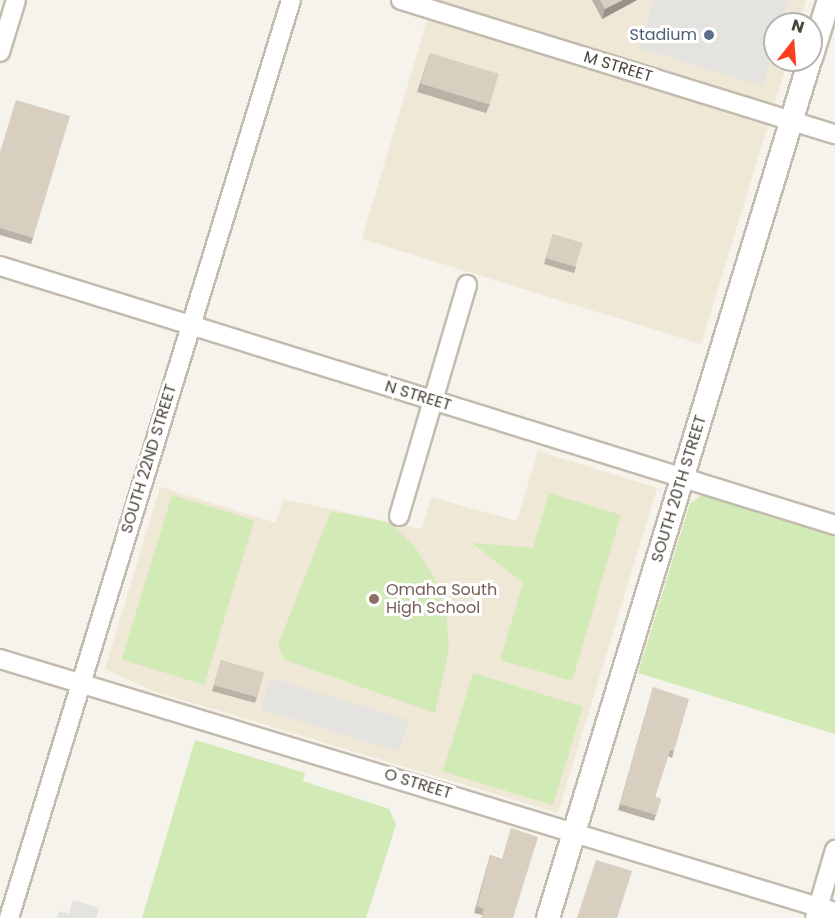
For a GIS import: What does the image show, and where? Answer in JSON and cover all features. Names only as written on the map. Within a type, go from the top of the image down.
[{"type":"street","points":[[0,52],[16,0]]},
{"type":"street","name":"SOUTH 22ND STREET","points":[[9,918],[291,0]]},
{"type":"street","name":"M STREET","points":[[401,0],[835,134]]},
{"type":"street","name":"SOUTH 20TH STREET","points":[[823,20],[829,0]]},
{"type":"street","name":"SOUTH 20TH STREET","points":[[548,918],[807,72]]},
{"type":"street","name":"N STREET","points":[[0,266],[835,525]]},
{"type":"street","points":[[399,516],[467,285]]},
{"type":"street","name":"O STREET","points":[[0,659],[574,832],[823,912]]},
{"type":"street","points":[[823,912],[835,850]]},
{"type":"shaded area","points":[[433,0],[806,0],[802,12],[763,12],[763,72],[784,72],[701,344],[362,239]]},
{"type":"shaded area","name":"Stadium","points":[[653,0],[789,0],[786,12],[763,12],[763,72],[766,72],[762,86],[639,48]]},
{"type":"shaded area","name":"Omaha South High School","points":[[538,451],[657,488],[558,813],[153,691],[105,669],[160,487],[276,523],[283,499],[422,529],[431,497],[517,521]]},
{"type":"shaded area","points":[[271,678],[409,720],[399,752],[261,710]]},
{"type":"shaded area","points":[[73,900],[99,908],[96,918],[57,918],[59,911],[69,914]]},
{"type":"green space","points":[[549,493],[621,515],[572,681],[500,660],[523,583],[472,543],[533,548]]},
{"type":"green space","points":[[172,495],[254,520],[204,685],[122,659]]},
{"type":"green space","points":[[702,495],[835,536],[835,734],[638,673],[690,503]]},
{"type":"green space","points":[[331,511],[390,523],[415,547],[434,577],[446,611],[449,649],[435,713],[285,660],[278,645]]},
{"type":"green space","points":[[473,673],[583,707],[553,805],[443,771]]},
{"type":"green space","points":[[195,740],[305,773],[303,781],[389,809],[396,825],[366,918],[142,918]]},
{"type":"building","points":[[600,0],[623,0],[605,9]]},
{"type":"building","points":[[430,53],[499,74],[489,105],[421,84]]},
{"type":"building","points":[[16,100],[70,116],[33,238],[0,228],[0,152]]},
{"type":"building","points":[[553,234],[583,243],[575,267],[546,258]]},
{"type":"building","points":[[221,660],[264,672],[257,697],[214,685]]},
{"type":"building","points":[[653,687],[689,699],[674,751],[670,750],[655,797],[661,799],[656,815],[620,804]]},
{"type":"building","points":[[511,828],[538,837],[513,918],[481,918],[484,909],[477,906],[490,855],[502,859]]},
{"type":"building","points":[[596,860],[632,871],[617,918],[577,918]]},
{"type":"place","name":"Stadium","points":[[709,35]]},
{"type":"place","name":"Omaha South High School","points":[[374,599]]}]
